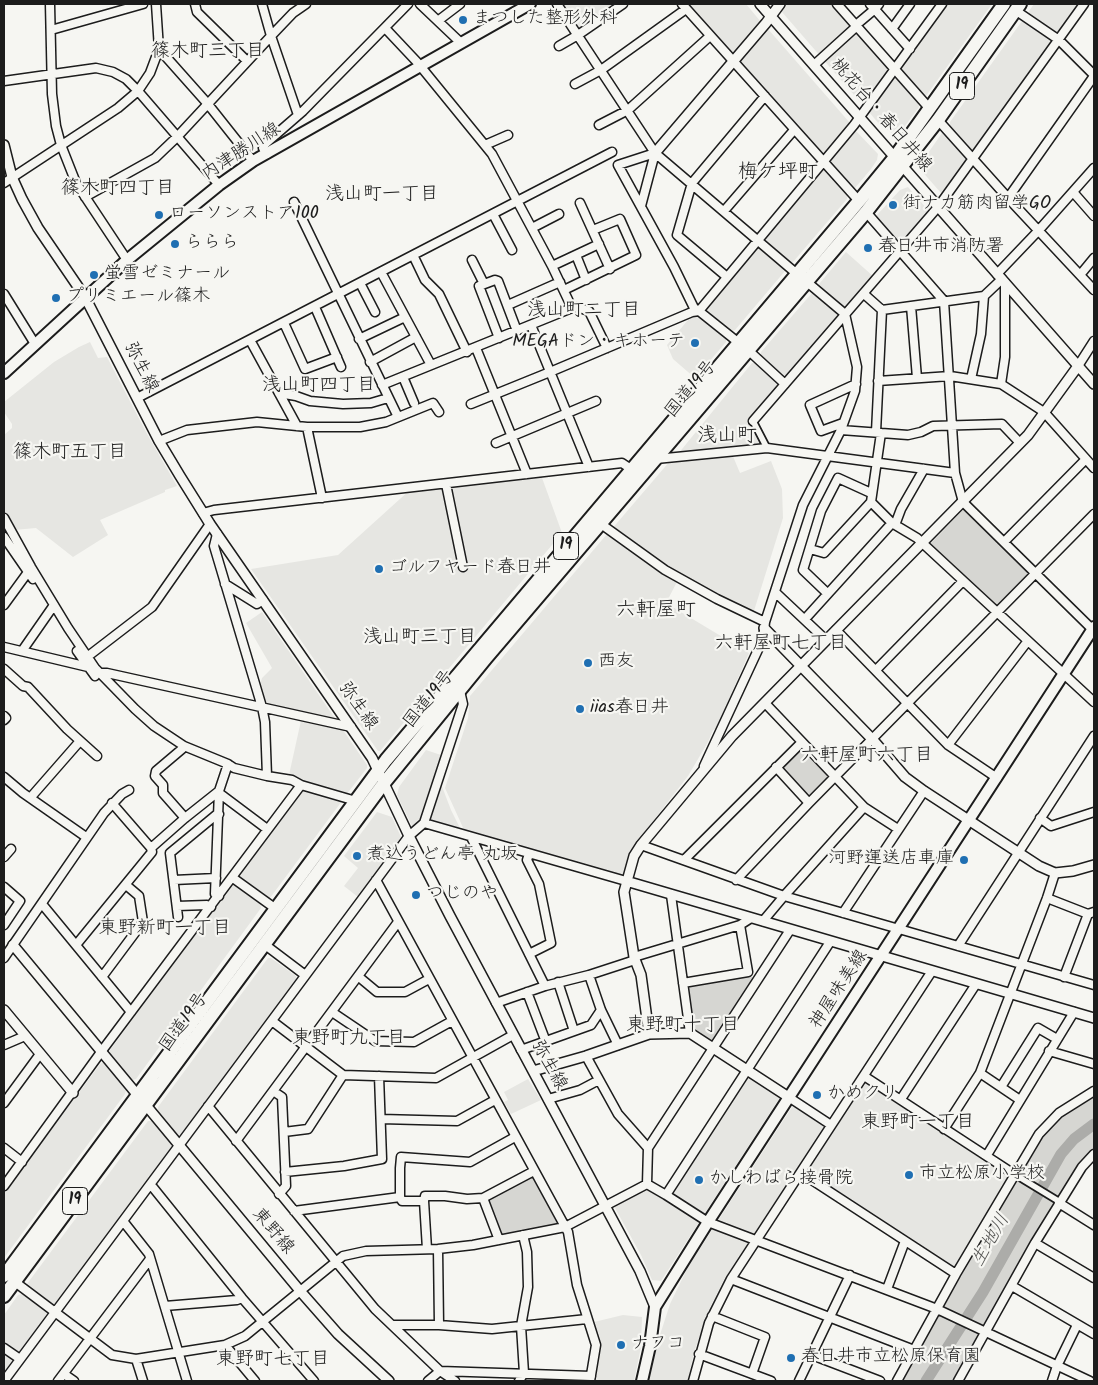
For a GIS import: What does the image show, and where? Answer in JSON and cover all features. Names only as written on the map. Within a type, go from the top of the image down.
[{"type":"highway","name":"国道19号","points":[[899,162],[930,109],[1013,6]]},
{"type":"highway","name":"国道19号","points":[[142,1101],[276,909],[378,770],[631,469],[743,347],[899,162],[938,120],[1013,6]]},
{"type":"highway","name":"国道19号","points":[[4,1296],[7,1277],[264,944],[384,783],[656,459],[743,347]]},
{"type":"main road","name":"内津勝川線","points":[[4,373],[127,260],[219,185],[254,161],[530,4]]},
{"type":"main road","name":"神屋味美線","points":[[642,1381],[650,1346],[655,1307],[708,1222],[1092,632]]},
{"type":"street","points":[[50,4],[52,94],[56,126],[61,145],[76,183],[127,260]]},
{"type":"street","points":[[51,30],[142,4]]},
{"type":"street","points":[[4,183],[122,105],[138,92],[150,74],[159,49],[156,4]]},
{"type":"street","points":[[195,4],[197,12],[246,61]]},
{"type":"street","points":[[262,4],[270,36],[298,115]]},
{"type":"street","points":[[85,197],[148,163],[176,137],[270,36],[293,13],[306,4]]},
{"type":"street","points":[[267,154],[263,148],[264,144],[298,115],[408,4]]},
{"type":"street","points":[[420,4],[439,20],[461,43]]},
{"type":"street","points":[[439,20],[460,4]]},
{"type":"street","points":[[557,4],[655,153],[845,314],[857,367],[855,391],[842,426],[803,505],[764,625],[763,639],[702,770]]},
{"type":"street","points":[[559,46],[578,36],[623,4]]},
{"type":"street","name":"桃花台・春日井線","points":[[760,4],[1094,384]]},
{"type":"street","points":[[641,206],[655,153],[780,4]]},
{"type":"street","points":[[837,4],[930,109]]},
{"type":"street","points":[[892,29],[910,4]]},
{"type":"street","points":[[471,404],[692,312],[699,311],[860,118],[942,4]]},
{"type":"street","points":[[767,448],[753,421],[938,207],[1084,4]]},
{"type":"street","points":[[575,84],[601,70],[684,6],[824,162],[944,301],[956,473],[963,502],[1092,632]]},
{"type":"street","points":[[814,65],[875,6],[910,49]]},
{"type":"street","points":[[1008,198],[1094,76],[1058,40],[1013,6]]},
{"type":"street","points":[[385,28],[492,154],[552,266],[572,308]]},
{"type":"street","points":[[599,125],[628,110],[710,36]]},
{"type":"street","points":[[159,49],[254,161]]},
{"type":"street","points":[[4,81],[96,68],[113,72],[126,79],[219,185]]},
{"type":"street","points":[[727,277],[677,236],[692,183],[765,96]]},
{"type":"street","points":[[938,120],[1094,290]]},
{"type":"street","points":[[724,211],[794,130]]},
{"type":"street","points":[[485,145],[508,135]]},
{"type":"street","name":"弥生線","points":[[4,145],[12,177],[22,199],[38,228],[85,298],[159,441],[210,524],[372,758],[409,836],[496,1003],[640,1271],[655,1307]]},
{"type":"street","points":[[137,398],[612,152]]},
{"type":"street","points":[[655,153],[618,165],[674,267],[694,308],[785,384]]},
{"type":"street","points":[[864,294],[882,310],[984,296],[1001,279],[1038,230],[1094,168]]},
{"type":"street","points":[[1073,192],[1093,214]]},
{"type":"street","points":[[294,202],[398,417]]},
{"type":"street","points":[[580,204],[610,269]]},
{"type":"street","points":[[493,214],[512,250]]},
{"type":"street","points":[[532,228],[559,214]]},
{"type":"street","points":[[508,304],[586,280],[636,255],[620,218],[593,230]]},
{"type":"street","points":[[552,266],[599,244]]},
{"type":"street","points":[[413,255],[425,280],[439,294],[467,352]]},
{"type":"street","points":[[576,255],[586,280]]},
{"type":"street","points":[[1080,275],[1094,258]]},
{"type":"street","points":[[472,260],[484,284]]},
{"type":"street","points":[[381,272],[432,365]]},
{"type":"street","points":[[1001,279],[1005,357],[1001,384]]},
{"type":"street","points":[[499,338],[479,286],[495,280],[498,281],[517,330]]},
{"type":"street","points":[[360,283],[375,312]]},
{"type":"street","points":[[4,296],[35,344]]},
{"type":"street","points":[[972,379],[982,334],[984,296]]},
{"type":"street","points":[[911,306],[917,378]]},
{"type":"street","points":[[315,307],[341,368]]},
{"type":"street","points":[[382,385],[576,307],[589,311],[606,348]]},
{"type":"street","points":[[810,549],[824,553],[871,502],[879,432],[878,381],[882,310]]},
{"type":"street","points":[[359,339],[405,317]]},
{"type":"street","points":[[284,323],[305,368],[337,357]]},
{"type":"street","points":[[531,325],[589,466]]},
{"type":"street","points":[[370,362],[416,337]]},
{"type":"street","points":[[250,340],[297,426]]},
{"type":"street","points":[[649,1034],[641,975],[634,958],[624,892],[634,856],[641,845],[732,736],[923,544],[1028,435],[1094,341]]},
{"type":"street","points":[[476,348],[527,474]]},
{"type":"street","points":[[403,376],[414,403]]},
{"type":"street","points":[[878,381],[950,376],[1001,384],[1044,412],[1094,468]]},
{"type":"street","points":[[856,384],[810,405],[821,431],[842,426],[908,435],[921,432],[933,426],[1002,424],[1020,443]]},
{"type":"street","points":[[279,393],[310,401],[343,404],[371,403],[388,398]]},
{"type":"street","points":[[496,443],[596,402]]},
{"type":"street","points":[[159,441],[187,430],[257,422],[307,427],[360,427],[375,425],[433,403],[439,412]]},
{"type":"street","points":[[307,427],[322,498]]},
{"type":"street","points":[[656,459],[767,448],[956,473]]},
{"type":"street","points":[[1004,542],[1086,459]]},
{"type":"street","points":[[203,513],[214,510],[589,466],[622,463],[631,469]]},
{"type":"street","points":[[805,619],[827,593],[894,524],[924,468]]},
{"type":"street","points":[[827,593],[802,570],[821,511],[838,478],[871,493]]},
{"type":"street","points":[[446,484],[463,567]]},
{"type":"street","points":[[871,502],[894,524],[923,544],[1094,702]]},
{"type":"street","points":[[736,880],[809,803],[1094,514]]},
{"type":"street","points":[[5,521],[29,569],[94,669],[131,712],[151,729],[183,748],[228,764],[234,768],[292,780],[301,785],[356,801]]},
{"type":"street","points":[[87,657],[152,607],[210,524]]},
{"type":"street","points":[[602,524],[665,570],[764,625],[801,667],[873,740],[905,777],[924,791],[1039,866],[1055,873],[1073,871],[1094,865]]},
{"type":"street","points":[[217,534],[214,546],[262,707],[265,722],[267,776]]},
{"type":"street","points":[[4,537],[29,569]]},
{"type":"street","points":[[4,605],[29,569]]},
{"type":"street","points":[[876,670],[962,582]]},
{"type":"street","points":[[225,584],[257,604],[263,600]]},
{"type":"street","points":[[775,592],[826,640]]},
{"type":"street","points":[[53,607],[94,669],[135,710],[183,748]]},
{"type":"street","points":[[22,651],[53,607]]},
{"type":"street","points":[[836,630],[948,745],[997,778]]},
{"type":"street","points":[[948,745],[1027,642]]},
{"type":"street","points":[[4,647],[107,673],[351,727]]},
{"type":"street","points":[[4,669],[23,686],[28,687],[58,720],[97,756]]},
{"type":"street","points":[[4,1381],[409,836],[424,823],[463,704],[460,691]]},
{"type":"street","points":[[765,704],[864,807],[898,829]]},
{"type":"street","points":[[4,716],[6,718],[4,720]]},
{"type":"street","points":[[958,946],[1094,736]]},
{"type":"street","points":[[31,797],[80,741]]},
{"type":"street","points":[[684,860],[802,742]]},
{"type":"street","points":[[183,748],[156,771],[155,776],[163,785],[163,793],[185,818]]},
{"type":"street","points":[[218,896],[215,894],[219,792],[228,764]]},
{"type":"street","points":[[776,767],[809,803]]},
{"type":"street","points":[[4,776],[23,793],[86,838]]},
{"type":"street","points":[[4,1186],[101,1052],[301,785]]},
{"type":"street","points":[[4,958],[112,803],[129,790]]},
{"type":"street","points":[[843,913],[924,791]]},
{"type":"street","points":[[151,848],[185,818],[219,792]]},
{"type":"street","points":[[219,792],[267,829]]},
{"type":"street","points":[[76,945],[152,852],[151,848],[112,803]]},
{"type":"street","points":[[763,921],[864,807]]},
{"type":"street","points":[[1040,818],[1051,826],[1094,812]]},
{"type":"street","points":[[178,916],[170,853],[216,814],[219,814]]},
{"type":"street","points":[[424,823],[1094,1018]]},
{"type":"street","points":[[471,837],[545,986]]},
{"type":"street","points":[[641,845],[784,896],[1094,985]]},
{"type":"street","points":[[4,857],[11,849]]},
{"type":"street","points":[[529,854],[527,860],[539,884],[551,943],[529,954]]},
{"type":"street","points":[[944,1128],[980,1073],[1055,873]]},
{"type":"street","points":[[174,880],[216,878]]},
{"type":"street","points":[[233,878],[276,909]]},
{"type":"street","points":[[376,880],[568,1232],[577,1285],[596,1346],[591,1378],[524,1373],[440,1371],[428,1381]]},
{"type":"street","points":[[102,977],[143,922],[139,896],[126,885]]},
{"type":"street","points":[[4,888],[20,901],[4,925]]},
{"type":"street","points":[[671,895],[690,1033]]},
{"type":"street","points":[[1047,898],[1091,913],[1064,977]]},
{"type":"street","points":[[42,904],[131,1012]]},
{"type":"street","points":[[177,906],[207,905],[211,907]]},
{"type":"street","points":[[496,1003],[740,925],[751,918]]},
{"type":"street","points":[[236,1141],[398,922]]},
{"type":"street","points":[[740,925],[748,972]]},
{"type":"street","points":[[647,1184],[648,1148],[790,930]]},
{"type":"street","points":[[666,1194],[830,942]]},
{"type":"street","points":[[264,944],[306,975]]},
{"type":"street","name":"東野線","points":[[13,945],[301,1292],[338,1334],[389,1381]]},
{"type":"street","points":[[693,1381],[699,1354],[712,1316],[731,1279],[932,970]]},
{"type":"street","points":[[684,983],[748,972],[758,979]]},
{"type":"street","points":[[588,974],[601,1010],[618,1045]]},
{"type":"street","points":[[359,977],[377,992],[405,992],[429,979]]},
{"type":"street","points":[[558,982],[574,1031]]},
{"type":"street","points":[[900,1099],[976,984]]},
{"type":"street","points":[[527,992],[546,1042]]},
{"type":"street","points":[[4,1010],[73,1093]]},
{"type":"street","points":[[521,1050],[591,1025],[601,1010]]},
{"type":"street","points":[[332,1012],[375,1041],[414,1042],[452,1021]]},
{"type":"street","points":[[987,1155],[1074,1012]]},
{"type":"street","points":[[272,1021],[343,1075],[436,1078],[513,1035]]},
{"type":"street","points":[[1001,1087],[1038,1028],[1057,1039]]},
{"type":"street","points":[[533,1071],[586,1056],[649,1034],[690,1033],[831,1125]]},
{"type":"street","points":[[4,1045],[25,1036]]},
{"type":"street","points":[[1050,1052],[1094,1064]]},
{"type":"street","points":[[4,1103],[40,1054]]},
{"type":"street","points":[[586,1056],[618,1114],[648,1148]]},
{"type":"street","points":[[980,1073],[1020,1100]]},
{"type":"street","points":[[284,1132],[308,1129],[343,1075]]},
{"type":"street","points":[[285,1172],[344,1166],[382,1159],[379,1076]]},
{"type":"street","points":[[864,1076],[1094,1225]]},
{"type":"street","points":[[548,1099],[580,1090],[599,1080]]},
{"type":"street","points":[[273,1091],[282,1097],[286,1186],[279,1194]]},
{"type":"street","points":[[897,1381],[938,1310],[956,1274],[1039,1134],[1059,1112],[1094,1091]]},
{"type":"street","points":[[381,1119],[457,1121],[495,1100]]},
{"type":"street","points":[[208,1106],[375,1309],[440,1371],[455,1381]]},
{"type":"street","points":[[400,1197],[401,1158],[470,1162],[515,1137]]},
{"type":"street","points":[[4,1148],[22,1162]]},
{"type":"street","points":[[958,1381],[984,1331],[1012,1286],[1035,1243],[1082,1167],[1094,1154]]},
{"type":"street","points":[[427,1250],[425,1196],[467,1199],[483,1198],[534,1171]]},
{"type":"street","points":[[801,1172],[956,1274]]},
{"type":"street","points":[[647,1184],[666,1194],[708,1222],[938,1310],[1090,1381]]},
{"type":"street","points":[[7,1277],[112,1355],[136,1359],[225,1345],[245,1336],[343,1256],[366,1251],[427,1250],[472,1245],[565,1227],[647,1184]]},
{"type":"street","points":[[151,1185],[242,1298],[314,1381]]},
{"type":"street","points":[[294,1211],[400,1197],[402,1200],[424,1201]]},
{"type":"street","points":[[483,1198],[499,1240]]},
{"type":"street","points":[[123,1221],[149,1254],[186,1381]]},
{"type":"street","points":[[519,1381],[524,1373],[521,1326],[528,1287],[527,1252],[523,1234]]},
{"type":"street","points":[[887,1289],[905,1241]]},
{"type":"street","points":[[1035,1243],[1094,1278]]},
{"type":"street","points":[[438,1249],[439,1324]]},
{"type":"street","points":[[58,1381],[150,1259]]},
{"type":"street","points":[[799,1381],[850,1275]]},
{"type":"street","points":[[731,1279],[914,1350]]},
{"type":"street","points":[[1012,1286],[1094,1334]]},
{"type":"street","points":[[165,1306],[242,1298]]},
{"type":"street","points":[[712,1316],[765,1337],[752,1374]]},
{"type":"street","points":[[392,1325],[439,1324],[492,1329],[587,1318]]},
{"type":"street","points":[[1052,1381],[1057,1366],[1077,1325]]},
{"type":"street","points":[[225,1345],[255,1381]]},
{"type":"street","points":[[4,1348],[20,1360]]},
{"type":"street","points":[[699,1354],[771,1381]]},
{"type":"street","points":[[812,1355],[880,1381]]},
{"type":"street","points":[[136,1359],[144,1381]]},
{"type":"street","points":[[64,1374],[74,1381]]},
{"type":"shaded area","points":[[560,4],[616,4],[577,29]]},
{"type":"shaded area","points":[[688,4],[746,4],[761,22],[734,53],[731,53]]},
{"type":"shaded area","points":[[785,4],[832,4],[889,68],[889,72],[866,104],[861,103],[782,12],[781,10]]},
{"type":"shaded area","points":[[947,4],[992,4],[926,96],[923,95],[901,68]]},
{"type":"shaded area","points":[[1034,4],[1080,4],[1059,34],[1055,34],[1029,16],[1029,11]]},
{"type":"shaded area","points":[[1026,20],[1052,39],[1053,42],[974,151],[972,151],[950,126],[950,122],[1022,21]]},
{"type":"shaded area","points":[[766,29],[851,125],[825,156],[740,63],[740,60]]},
{"type":"shaded area","points":[[894,77],[897,77],[918,102],[919,107],[905,126],[898,133],[893,134],[879,124],[869,112]]},
{"type":"shaded area","points":[[856,131],[878,154],[877,160],[871,169],[855,188],[851,189],[830,165],[830,162]]},
{"type":"shaded area","points":[[942,133],[946,133],[968,158],[944,194],[920,169],[926,156]]},
{"type":"shaded area","points":[[824,169],[848,193],[847,199],[793,262],[789,262],[765,242],[765,239]]},
{"type":"shaded area","points":[[908,187],[927,209],[927,214],[900,245],[877,219],[877,215],[900,190]]},
{"type":"shaded area","points":[[760,246],[785,267],[785,271],[735,330],[731,331],[706,310],[706,307]]},
{"type":"shaded area","points":[[846,252],[874,277],[847,309],[844,309],[820,288],[819,284]]},
{"type":"shaded area","points":[[812,293],[816,293],[840,313],[840,316],[786,377],[761,356],[761,352]]},
{"type":"shaded area","points":[[693,314],[702,317],[726,338],[726,342],[695,378],[673,359],[667,345]]},
{"type":"shaded area","points":[[90,342],[98,358],[107,357],[177,486],[100,520],[108,535],[73,557],[36,528],[14,530],[4,514],[4,435],[12,428],[12,424],[4,412],[4,402],[54,362]]},
{"type":"shaded area","points":[[752,363],[755,363],[781,386],[751,421],[765,445],[678,454]]},
{"type":"shaded area","points":[[732,454],[740,473],[771,461],[782,489],[783,518],[753,614],[683,578],[611,530],[670,461]]},
{"type":"shaded area","points":[[541,475],[562,533],[380,751],[378,751],[251,569],[338,555],[411,489]]},
{"type":"shaded area","points":[[965,508],[1030,572],[1030,575],[998,607],[995,607],[929,545]]},
{"type":"shaded area","points":[[607,534],[613,535],[678,580],[666,603],[749,653],[716,729],[713,730],[688,776],[629,852],[624,878],[465,832],[445,788],[468,718],[470,696]]},
{"type":"shaded area","points":[[262,612],[367,765],[367,768],[346,795],[299,782],[295,777],[289,775],[302,716],[265,706],[260,685],[262,678],[272,668],[246,623]]},
{"type":"shaded area","points":[[800,746],[830,775],[830,779],[811,798],[808,798],[781,769],[781,765]]},
{"type":"shaded area","points":[[426,750],[444,756],[424,815],[412,826],[397,795],[399,787]]},
{"type":"shaded area","points":[[441,784],[451,810],[460,828],[429,819]]},
{"type":"shaded area","points":[[302,790],[342,801],[270,898],[268,898],[240,878],[240,875]]},
{"type":"shaded area","points":[[377,812],[392,817],[401,837],[358,897],[344,886],[358,868],[344,856]]},
{"type":"shaded area","points":[[232,885],[235,885],[260,903],[261,908],[136,1079],[132,1080],[110,1053],[110,1050]]},
{"type":"shaded area","points":[[268,958],[271,958],[296,976],[296,979],[181,1134],[178,1135],[158,1111],[158,1107]]},
{"type":"shaded area","points":[[749,975],[754,981],[714,1042],[711,1042],[695,1031],[687,989],[689,986]]},
{"type":"shaded area","points":[[101,1063],[126,1090],[125,1094],[4,1258],[4,1193]]},
{"type":"shaded area","points":[[750,1077],[779,1096],[779,1099],[705,1213],[702,1213],[673,1195],[672,1192],[746,1078]]},
{"type":"shaded area","points":[[528,1079],[541,1100],[511,1114],[504,1102],[508,1100],[504,1092]]},
{"type":"shaded area","name":"市立松原小学校","points":[[867,1082],[1009,1173],[1010,1176],[957,1268],[954,1269],[807,1174],[807,1171],[864,1083]]},
{"type":"shaded area","points":[[1094,1094],[1094,1150],[1078,1166],[955,1381],[902,1381],[1038,1140],[1064,1113]]},
{"type":"shaded area","points":[[795,1106],[824,1125],[824,1128],[756,1233],[753,1234],[720,1222],[719,1219],[792,1107]]},
{"type":"shaded area","points":[[148,1121],[152,1121],[172,1145],[172,1148],[148,1183],[121,1215],[55,1305],[52,1305],[27,1287],[27,1284]]},
{"type":"shaded area","points":[[530,1176],[557,1223],[555,1225],[501,1235],[487,1202],[488,1199]]},
{"type":"shaded area","points":[[648,1189],[698,1221],[698,1224],[661,1281],[652,1280],[641,1255],[615,1208],[616,1205]]},
{"type":"shaded area","points":[[715,1229],[748,1242],[748,1244],[726,1279],[707,1317],[694,1352],[688,1381],[649,1381],[658,1341],[670,1304],[688,1267],[712,1230]]},
{"type":"shaded area","points":[[22,1294],[47,1313],[47,1315],[4,1374],[4,1315],[18,1295]]},
{"type":"shaded area","points":[[623,1315],[642,1317],[641,1347],[634,1381],[595,1381],[601,1348],[600,1337],[594,1322]]},
{"type":"waterway","name":"生地川","points":[[926,1381],[983,1292],[1061,1154],[1074,1139],[1094,1124]]},
{"type":"place","name":"まつした整形外科","points":[[463,20]]},
{"type":"place","name":"街ナカ筋肉留学GO","points":[[893,205]]},
{"type":"place","name":"ローソンストア100","points":[[159,215]]},
{"type":"place","name":"ららら","points":[[175,244]]},
{"type":"place","name":"春日井市消防署","points":[[868,248]]},
{"type":"place","name":"蛍雪ゼミナール","points":[[94,275]]},
{"type":"place","name":"プリミエール篠木","points":[[56,298]]},
{"type":"place","name":"MEGAドン・キホーテ","points":[[695,343]]},
{"type":"place","name":"ゴルフヤード春日井","points":[[379,569]]},
{"type":"place","name":"西友","points":[[588,663]]},
{"type":"place","name":"iias春日井","points":[[580,709]]},
{"type":"place","name":"煮込うどん亭 丸坂","points":[[357,856]]},
{"type":"place","name":"河野運送店車庫","points":[[964,860]]},
{"type":"place","name":"つじのや","points":[[416,895]]},
{"type":"place","name":"かめクリ","points":[[817,1095]]},
{"type":"place","name":"市立松原小学校","points":[[909,1175]]},
{"type":"place","name":"かしわばら接骨院","points":[[699,1180]]},
{"type":"place","name":"ナフコ","points":[[621,1345]]},
{"type":"place","name":"春日井市立松原保育園","points":[[791,1358]]},
{"type":"district","name":"篠木町三丁目","points":[[208,53]]},
{"type":"district","name":"梅ケ坪町","points":[[778,174]]},
{"type":"district","name":"篠木町四丁目","points":[[118,190]]},
{"type":"district","name":"浅山町一丁目","points":[[382,196]]},
{"type":"district","name":"浅山町二丁目","points":[[584,312]]},
{"type":"district","name":"浅山町四丁目","points":[[319,387]]},
{"type":"district","name":"浅山町","points":[[727,438]]},
{"type":"district","name":"篠木町五丁目","points":[[70,454]]},
{"type":"district","name":"六軒屋町","points":[[656,612]]},
{"type":"district","name":"浅山町三丁目","points":[[420,639]]},
{"type":"district","name":"六軒屋町七丁目","points":[[781,645]]},
{"type":"district","name":"六軒屋町六丁目","points":[[867,757]]},
{"type":"district","name":"東野新町一丁目","points":[[165,930]]},
{"type":"district","name":"東野町十丁目","points":[[683,1027]]},
{"type":"district","name":"東野町九丁目","points":[[349,1040]]},
{"type":"district","name":"東野町一丁目","points":[[918,1124]]},
{"type":"district","name":"東野町七丁目","points":[[273,1361]]}]
